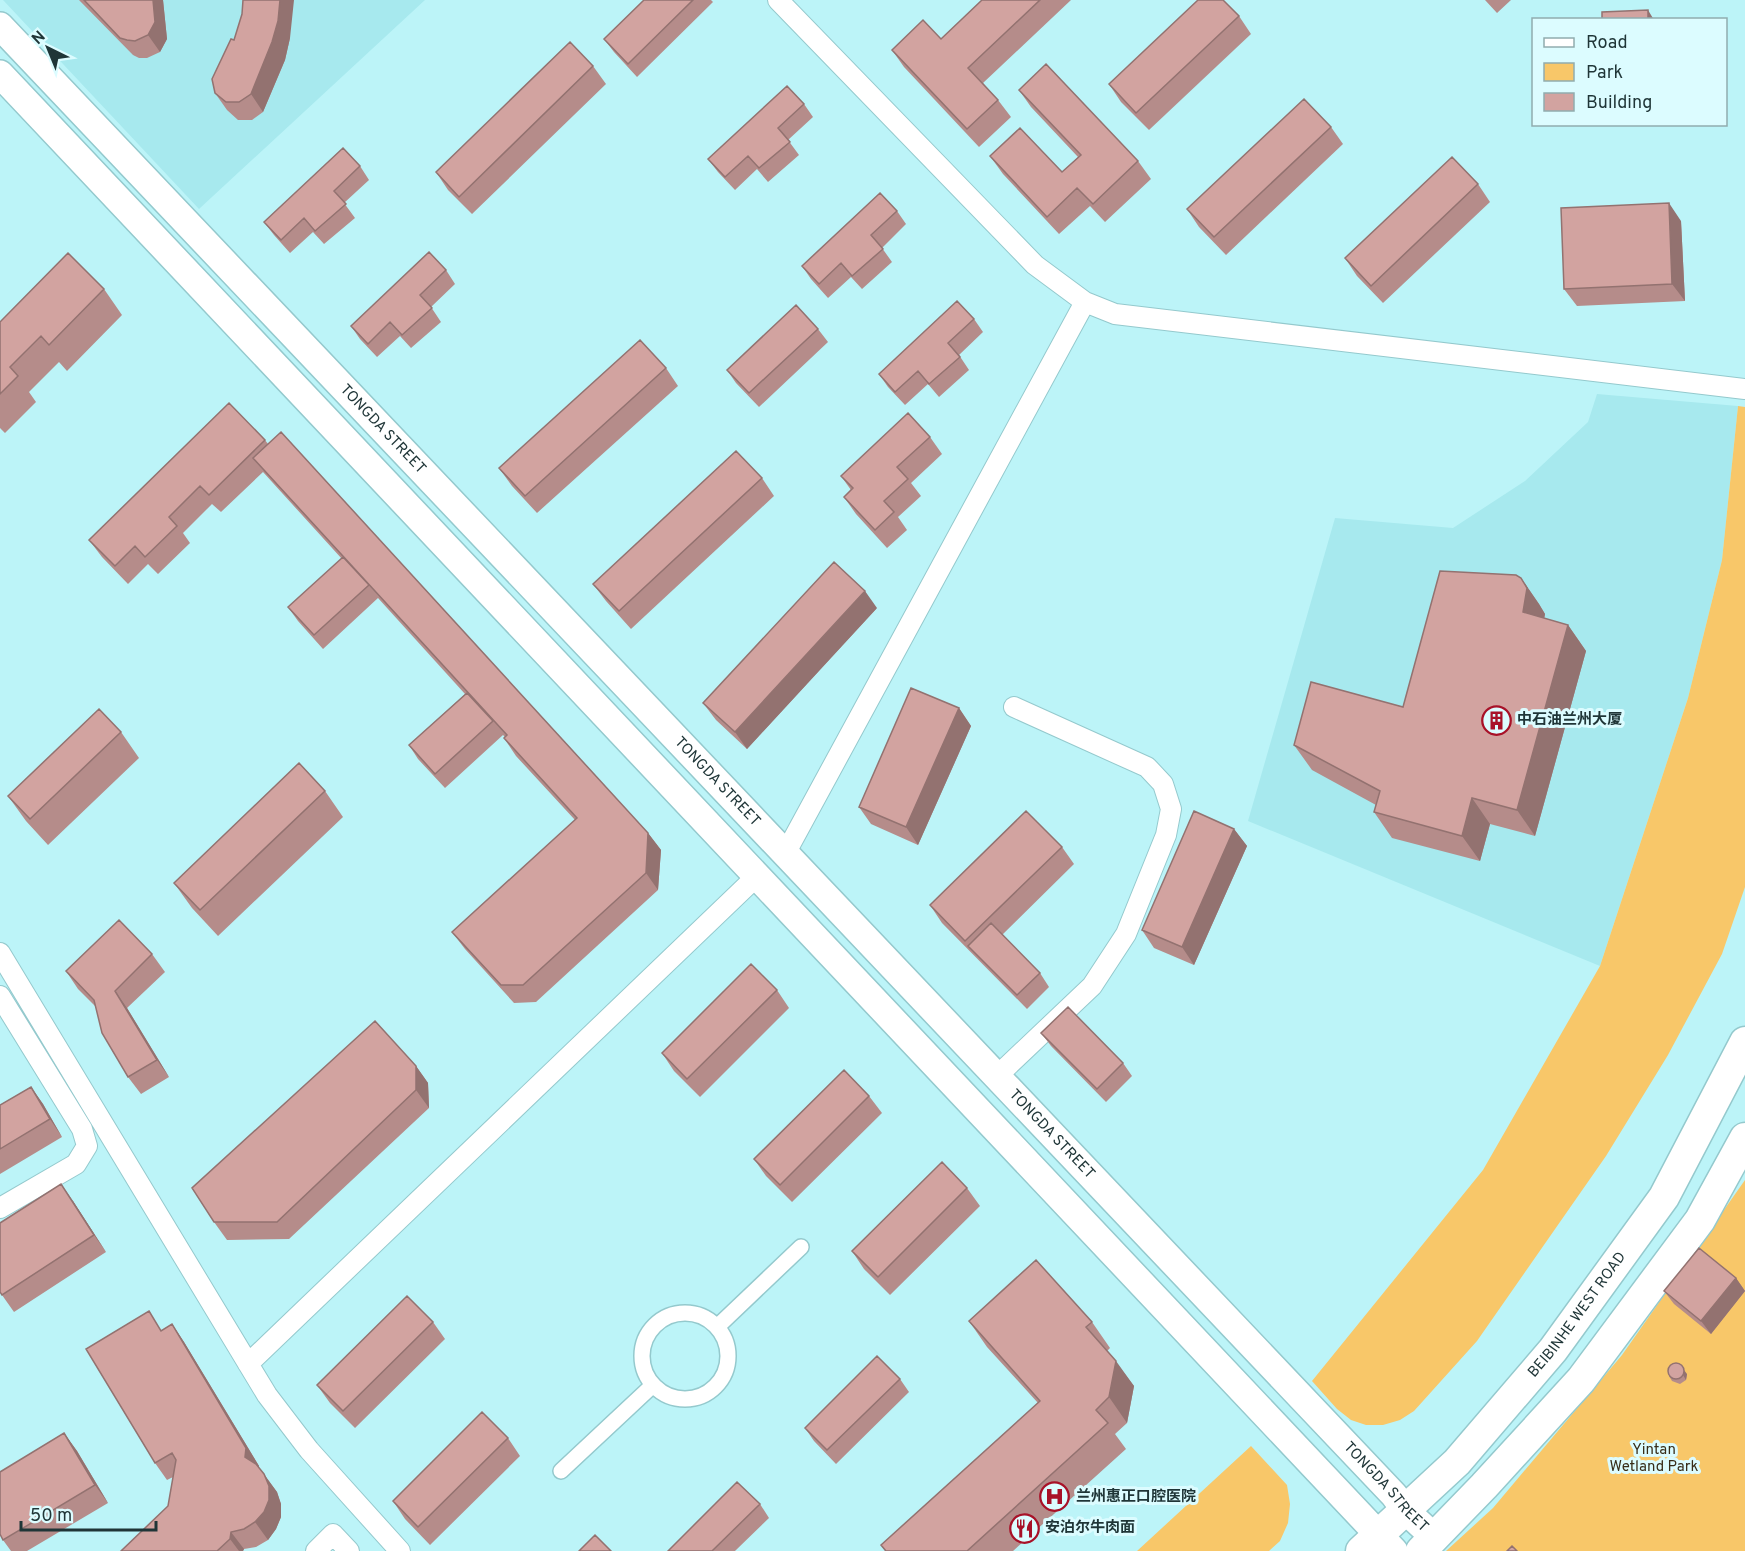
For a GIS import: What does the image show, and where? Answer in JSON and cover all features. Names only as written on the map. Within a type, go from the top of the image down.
[{"type":"main road","name":"TONGDA STREET","points":[[0,26],[1394,1496],[1428,1544]]},
{"type":"main road","points":[[0,74],[757,876],[1378,1545]]},
{"type":"main road","name":"BEIBINHE WEST ROAD","points":[[1378,1545],[1405,1510],[1457,1462],[1560,1340],[1664,1197],[1745,1042]]},
{"type":"main road","points":[[1428,1544],[1581,1380],[1700,1220],[1745,1138]]},
{"type":"street","points":[[778,0],[1035,265],[1085,302],[1114,314],[1745,389]]},
{"type":"street","points":[[785,854],[1085,302]]},
{"type":"street","points":[[996,1077],[1092,986],[1126,934],[1166,835],[1171,808],[1163,784],[1147,767],[1014,707]]},
{"type":"street","points":[[248,1365],[757,876]]},
{"type":"street","points":[[0,953],[267,1395],[309,1450],[400,1551]]},
{"type":"street","points":[[0,996],[82,1129],[87,1146],[76,1164],[0,1208]]},
{"type":"street","points":[[717,1327],[801,1247]]},
{"type":"street","points":[[687,1313],[704,1317],[717,1327],[726,1341],[728,1358],[724,1375],[714,1388],[700,1397],[683,1399],[667,1395],[653,1385],[645,1371],[642,1354],[646,1338],[656,1324],[671,1315],[687,1313]]},
{"type":"street","points":[[561,1471],[653,1385]]},
{"type":"street","points":[[316,1551],[333,1534],[349,1551]]},
{"type":"shaded area","points":[[3,0],[425,0],[199,209]]},
{"type":"shaded area","points":[[1597,394],[1738,406],[1722,560],[1688,698],[1600,966],[1248,821],[1335,518],[1453,528],[1525,481],[1588,422]]},
{"type":"green space","points":[[1738,406],[1745,407],[1745,887],[1722,954],[1668,1055],[1606,1156],[1477,1341],[1414,1411],[1400,1420],[1383,1425],[1366,1425],[1351,1420],[1337,1409],[1312,1381],[1483,1170],[1600,966],[1688,698],[1722,560]]},
{"type":"green space","name":"Yintan Wetland Park","points":[[1745,1180],[1745,1551],[1446,1551],[1493,1508],[1622,1355]]},
{"type":"green space","points":[[1251,1446],[1287,1485],[1290,1504],[1288,1523],[1280,1541],[1269,1551],[1137,1551]]},
{"type":"building","points":[[84,0],[153,0],[155,22],[148,35],[135,41],[120,38]]},
{"type":"building","points":[[243,0],[280,0],[278,21],[251,94],[239,102],[226,102],[215,93],[212,79],[231,39],[234,40],[242,14]]},
{"type":"building","points":[[644,0],[693,0],[628,64],[604,39]]},
{"type":"building","points":[[982,0],[1040,0],[968,68],[998,100],[967,129],[892,50],[923,20],[941,39]]},
{"type":"building","points":[[1198,0],[1223,0],[1239,16],[1136,113],[1109,84]]},
{"type":"building","points":[[1648,10],[1648,18],[1602,18],[1602,12]]},
{"type":"building","points":[[570,42],[593,66],[459,197],[436,172]]},
{"type":"building","points":[[1046,64],[1138,161],[1093,204],[1077,188],[1047,217],[990,156],[1020,128],[1062,172],[1081,155],[1019,90]]},
{"type":"building","points":[[787,86],[804,104],[778,128],[790,142],[759,168],[748,156],[725,177],[708,159]]},
{"type":"building","points":[[1304,99],[1331,127],[1214,237],[1187,209]]},
{"type":"building","points":[[343,148],[360,166],[334,191],[346,204],[315,231],[304,218],[281,240],[264,222]]},
{"type":"building","points":[[1452,157],[1478,184],[1371,286],[1345,258]]},
{"type":"building","points":[[880,193],[897,211],[871,235],[883,249],[852,276],[841,263],[819,284],[802,266]]},
{"type":"building","points":[[1669,203],[1672,284],[1564,289],[1561,208]]},
{"type":"building","points":[[429,252],[446,270],[420,295],[432,308],[402,335],[390,322],[368,344],[351,326]]},
{"type":"building","points":[[68,253],[104,289],[49,345],[41,336],[10,367],[18,376],[0,394],[0,322]]},
{"type":"building","points":[[957,301],[974,319],[948,343],[960,357],[929,384],[918,371],[895,392],[879,374]]},
{"type":"building","points":[[796,305],[818,329],[749,393],[727,370]]},
{"type":"building","points":[[640,340],[666,368],[525,496],[499,468]]},
{"type":"building","points":[[229,403],[265,440],[209,495],[200,486],[169,517],[177,526],[145,557],[135,546],[115,566],[89,540]]},
{"type":"building","points":[[908,413],[930,437],[897,467],[908,479],[884,501],[894,512],[875,530],[844,497],[853,488],[841,476]]},
{"type":"building","points":[[281,432],[648,833],[646,873],[523,985],[501,985],[452,932],[577,818],[504,738],[507,735],[253,458]]},
{"type":"building","points":[[736,451],[762,478],[619,611],[593,584]]},
{"type":"building","points":[[343,557],[369,585],[314,635],[288,607]]},
{"type":"building","points":[[834,562],[865,591],[735,732],[703,703]]},
{"type":"building","name":"中石油兰州大厦","points":[[1440,571],[1516,575],[1521,578],[1527,588],[1523,612],[1568,625],[1517,810],[1472,798],[1462,836],[1374,812],[1380,791],[1294,745],[1311,682],[1403,707]]},
{"type":"building","points":[[911,688],[959,708],[906,827],[859,807]]},
{"type":"building","points":[[467,693],[493,721],[435,774],[409,745]]},
{"type":"building","points":[[99,709],[121,732],[30,819],[8,796]]},
{"type":"building","points":[[299,763],[325,791],[200,910],[174,883]]},
{"type":"building","points":[[1026,811],[1062,847],[965,941],[930,905]]},
{"type":"building","points":[[1194,811],[1234,829],[1182,947],[1142,930]]},
{"type":"building","points":[[119,920],[152,954],[115,991],[157,1060],[128,1077],[102,1033],[94,1000],[66,971]]},
{"type":"building","points":[[991,923],[1040,973],[1017,995],[968,946]]},
{"type":"building","points":[[751,964],[777,990],[687,1079],[662,1053]]},
{"type":"building","points":[[1068,1007],[1123,1063],[1097,1089],[1041,1033]]},
{"type":"building","points":[[375,1021],[416,1066],[416,1090],[277,1222],[214,1222],[192,1188]]},
{"type":"building","points":[[844,1070],[869,1096],[780,1185],[754,1159]]},
{"type":"building","points":[[31,1087],[50,1119],[0,1149],[0,1105]]},
{"type":"building","points":[[942,1162],[967,1188],[878,1277],[852,1251]]},
{"type":"building","points":[[61,1184],[94,1235],[2,1295],[0,1292],[0,1223]]},
{"type":"building","points":[[1699,1248],[1736,1278],[1701,1321],[1664,1291]]},
{"type":"building","points":[[1036,1260],[1092,1322],[1086,1327],[1116,1361],[1109,1397],[1096,1410],[1108,1423],[967,1551],[886,1551],[881,1545],[1040,1401],[969,1321]]},
{"type":"building","points":[[407,1296],[433,1322],[343,1411],[317,1385]]},
{"type":"building","points":[[149,1311],[161,1331],[172,1324],[246,1448],[245,1457],[256,1464],[264,1474],[269,1486],[269,1500],[264,1512],[244,1529],[231,1532],[230,1539],[217,1551],[121,1551],[168,1506],[176,1460],[172,1453],[155,1463],[86,1349]]},
{"type":"building","points":[[877,1356],[900,1379],[827,1450],[805,1428]]},
{"type":"building","points":[[1676,1363],[1684,1371],[1676,1379],[1668,1371]]},
{"type":"building","points":[[482,1412],[508,1438],[418,1527],[393,1501]]},
{"type":"building","points":[[64,1433],[95,1485],[3,1540],[0,1534],[0,1472]]},
{"type":"building","points":[[737,1482],[760,1504],[712,1551],[668,1551]]},
{"type":"building","points":[[595,1535],[611,1551],[579,1551]]},
{"type":"building","points":[[1512,1546],[1517,1551],[1507,1551]]},
{"type":"place","name":"中石油兰州大厦","points":[[1496,720]]},
{"type":"place","name":"兰州惠正口腔医院","points":[[1055,1497]]},
{"type":"place","name":"安泊尔牛肉面","points":[[1024,1528]]}]
